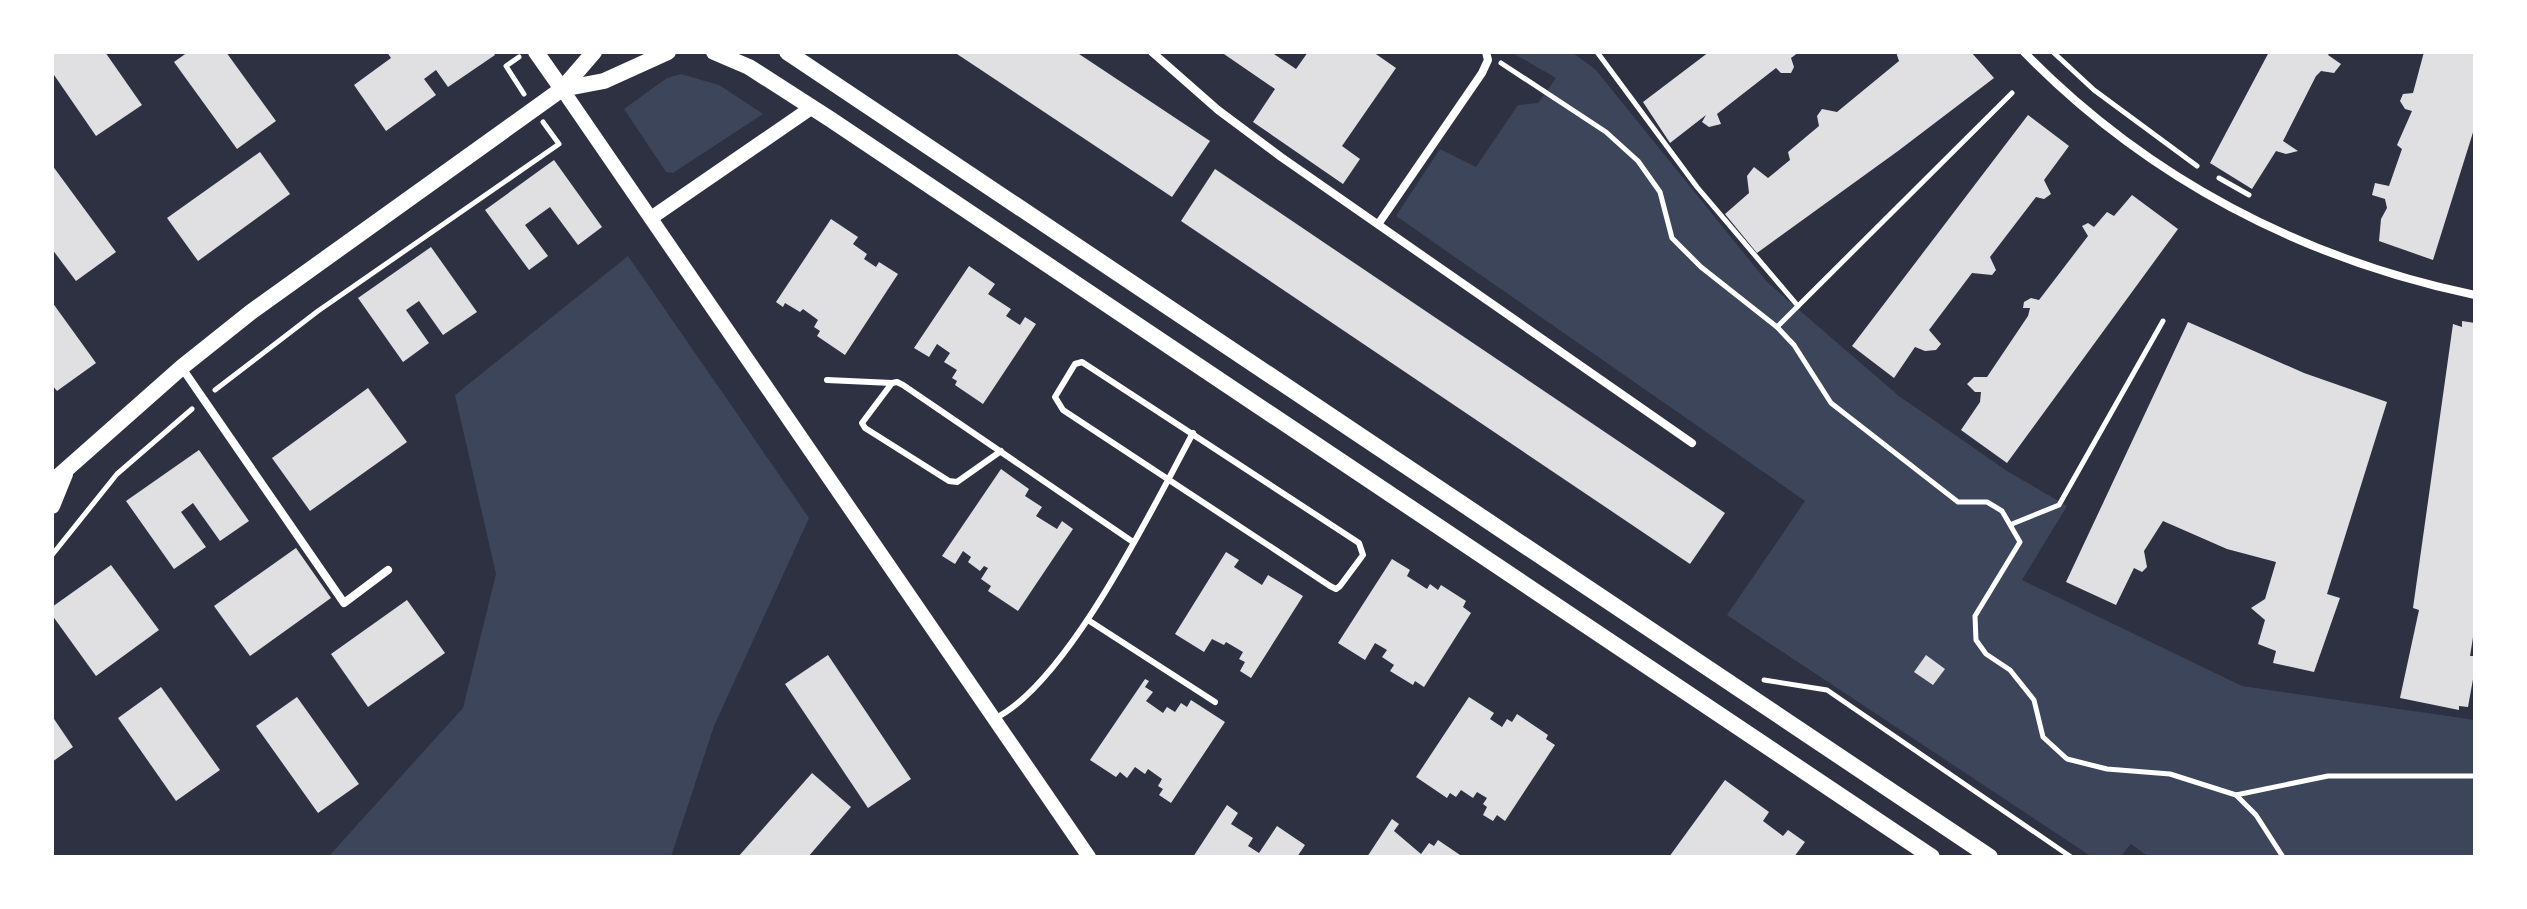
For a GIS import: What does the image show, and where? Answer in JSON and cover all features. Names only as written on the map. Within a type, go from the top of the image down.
[{"type":"main road","points":[[536,52],[562,89]]},
{"type":"main road","points":[[52,482],[60,465],[261,304],[562,89],[594,52]]},
{"type":"main road","points":[[562,89],[604,81],[668,52]]},
{"type":"main road","points":[[714,52],[749,67],[1932,857]]},
{"type":"main road","points":[[787,52],[1990,857]]},
{"type":"main road","points":[[52,506],[60,465]]},
{"type":"street","points":[[1152,52],[1240,127],[1692,443]]},
{"type":"street","points":[[1379,223],[1482,73],[1486,52]]},
{"type":"street","points":[[2024,52],[2128,144],[2242,215],[2346,260],[2475,295]]},
{"type":"street","points":[[562,89],[1089,857]]},
{"type":"street","points":[[651,218],[811,108]]},
{"type":"street","points":[[182,367],[206,397],[344,603],[388,570]]},
{"type":"lane","points":[[1088,363],[1193,433],[1359,543],[1363,555],[1336,589],[1063,410],[1055,397],[1075,364],[1088,363]]},
{"type":"lane","points":[[827,380],[903,385],[1133,542]]},
{"type":"lane","points":[[892,383],[862,423],[877,436],[957,482],[1001,451]]},
{"type":"lane","points":[[994,719],[1021,703],[1088,620],[1193,433]]},
{"type":"lane","points":[[1088,620],[1215,702]]},
{"type":"path","points":[[1486,52],[1606,132],[1638,161],[1660,192],[1672,238],[1701,267],[1777,327],[1794,345],[1831,403],[1958,502],[1987,502],[2012,524],[2020,542],[1975,616],[1976,640],[1986,654],[2010,670],[2034,700],[2043,737],[2067,759],[2107,769],[2170,774],[2236,795],[2256,815],[2283,857]]},
{"type":"path","points":[[1597,52],[1697,187],[1798,306]]},
{"type":"path","points":[[2053,52],[2094,90],[2199,167]]},
{"type":"path","points":[[509,63],[506,66],[509,73]]},
{"type":"path","points":[[1777,327],[2012,93]]},
{"type":"path","points":[[52,555],[117,474],[206,397],[318,311],[559,144],[556,140]]},
{"type":"path","points":[[2211,174],[2261,202]]},
{"type":"path","points":[[2012,524],[2059,505],[2163,321]]},
{"type":"path","points":[[1761,680],[1827,690],[2071,857]]},
{"type":"path","points":[[2236,795],[2328,776],[2475,776]]},
{"type":"shaded area","points":[[1511,52],[1572,52],[1596,70],[1768,283],[1899,396],[2007,471],[2067,506],[2022,580],[2242,686],[2475,720],[2475,857],[2149,857],[2131,844],[2120,857],[2092,857],[1727,615],[1805,501],[1396,216],[1440,149],[1476,167],[1518,105],[1538,103],[1556,78]]},
{"type":"shaded area","points":[[681,74],[719,85],[763,114],[673,173],[666,172],[624,109],[667,78]]},
{"type":"shaded area","points":[[628,256],[809,518],[714,726],[671,857],[328,857],[463,708],[496,574],[455,395]]},
{"type":"building","points":[[52,52],[105,52],[142,105],[96,136],[52,72]]},
{"type":"building","points":[[188,52],[226,52],[276,121],[237,149],[174,62]]},
{"type":"building","points":[[387,52],[493,52],[495,55],[448,87],[436,70],[424,79],[436,95],[386,131],[354,85],[391,58]]},
{"type":"building","points":[[954,52],[1076,52],[1210,141],[1172,197]]},
{"type":"building","points":[[1221,52],[1271,52],[1296,69],[1308,52],[1373,52],[1396,68],[1342,146],[1360,159],[1343,184],[1253,122],[1275,89]]},
{"type":"building","points":[[1709,52],[1799,52],[1791,58],[1794,67],[1791,73],[1781,73],[1776,68],[1717,114],[1721,124],[1709,127],[1702,122],[1706,115],[1670,143],[1643,102]]},
{"type":"building","points":[[1896,52],[1971,52],[1994,78],[1757,253],[1725,214],[1749,193],[1747,176],[1754,167],[1768,178],[1790,160],[1788,152],[1819,126],[1817,116],[1822,109],[1837,112],[1899,61]]},
{"type":"building","points":[[2269,52],[2330,52],[2328,55],[2341,64],[2334,73],[2321,71],[2316,76],[2283,141],[2298,151],[2286,154],[2276,151],[2252,189],[2210,163]]},
{"type":"building","points":[[2424,52],[2475,52],[2475,126],[2433,260],[2379,241],[2381,219],[2387,208],[2385,199],[2372,195],[2375,183],[2389,186],[2402,149],[2397,145],[2412,111],[2405,109],[2400,101],[2403,94],[2413,93]]},
{"type":"building","points":[[2028,115],[2069,146],[2044,180],[2051,194],[2044,199],[2036,197],[1990,257],[1996,270],[1992,275],[1972,273],[1929,330],[1941,344],[1936,350],[1925,351],[1915,347],[1894,378],[1852,346]]},
{"type":"building","points":[[260,152],[290,194],[198,261],[167,218]]},
{"type":"building","points":[[554,160],[602,227],[578,245],[550,207],[525,225],[548,256],[529,270],[485,210]]},
{"type":"building","points":[[52,165],[116,252],[76,281],[52,249]]},
{"type":"building","points":[[1215,169],[1725,513],[1690,564],[1181,221]]},
{"type":"building","points":[[2132,195],[2178,229],[2007,463],[1961,430],[1980,402],[1981,392],[1975,392],[1967,384],[1974,377],[1987,377],[2028,316],[2030,308],[2023,308],[2024,302],[2031,298],[2039,300],[2088,236],[2082,226],[2088,223],[2094,227],[2107,212],[2114,216]]},
{"type":"building","points":[[831,219],[858,237],[853,244],[867,254],[864,259],[876,267],[879,262],[898,274],[845,355],[817,336],[820,331],[814,327],[818,320],[803,309],[800,312],[785,303],[783,307],[776,302]]},
{"type":"building","points":[[431,247],[477,312],[443,335],[419,301],[406,310],[429,343],[403,362],[358,298]]},
{"type":"building","points":[[969,266],[995,284],[988,294],[1011,309],[1006,316],[1020,325],[1025,317],[1036,324],[983,404],[955,385],[957,381],[952,378],[957,370],[944,362],[950,353],[937,344],[929,357],[914,348]]},
{"type":"building","points":[[52,302],[96,363],[57,391],[52,385]]},
{"type":"building","points":[[2462,321],[2475,323],[2475,625],[2470,656],[2475,656],[2475,668],[2468,707],[2459,706],[2459,710],[2400,698],[2419,610],[2413,608],[2453,324],[2462,327]]},
{"type":"building","points":[[2188,322],[2304,373],[2387,402],[2327,594],[2340,598],[2314,672],[2273,663],[2276,651],[2258,644],[2265,620],[2251,608],[2265,599],[2276,562],[2227,549],[2163,521],[2144,551],[2147,567],[2142,572],[2134,568],[2116,605],[2066,582]]},
{"type":"building","points":[[368,388],[407,442],[310,511],[272,458]]},
{"type":"building","points":[[199,450],[249,521],[220,541],[193,503],[181,512],[206,547],[174,569],[126,501]]},
{"type":"building","points":[[1001,469],[1029,489],[1025,496],[1042,507],[1036,516],[1057,529],[1062,521],[1073,529],[1018,611],[988,591],[991,586],[981,579],[988,568],[984,566],[980,571],[968,562],[971,557],[963,551],[955,564],[942,556]]},
{"type":"building","points":[[296,548],[331,598],[250,656],[214,606]]},
{"type":"building","points":[[1226,552],[1239,560],[1234,567],[1262,585],[1268,575],[1303,596],[1251,678],[1240,671],[1245,662],[1239,659],[1243,652],[1226,642],[1224,645],[1212,639],[1204,652],[1175,634]]},
{"type":"building","points":[[1392,559],[1410,570],[1407,576],[1427,589],[1430,584],[1438,590],[1441,585],[1466,601],[1463,607],[1471,613],[1424,687],[1415,681],[1413,685],[1390,671],[1394,665],[1382,657],[1387,650],[1375,643],[1365,660],[1338,643]]},
{"type":"building","points":[[111,565],[159,630],[96,676],[52,615],[52,607]]},
{"type":"building","points":[[407,600],[445,653],[368,707],[331,654]]},
{"type":"building","points":[[828,655],[911,779],[868,808],[785,684]]},
{"type":"building","points":[[1926,655],[1945,669],[1933,685],[1914,672]]},
{"type":"building","points":[[1145,679],[1149,681],[1145,687],[1153,692],[1146,701],[1163,713],[1167,707],[1175,712],[1181,703],[1187,707],[1191,700],[1225,722],[1171,803],[1159,795],[1163,789],[1158,786],[1162,779],[1148,769],[1145,774],[1135,767],[1127,778],[1120,772],[1116,777],[1090,760]]},
{"type":"building","points":[[161,687],[220,770],[176,801],[118,718]]},
{"type":"building","points":[[297,697],[359,784],[318,813],[256,726]]},
{"type":"building","points":[[1469,697],[1494,713],[1490,719],[1502,727],[1507,719],[1512,722],[1517,714],[1548,735],[1546,739],[1555,745],[1505,821],[1497,815],[1493,821],[1483,815],[1487,807],[1483,804],[1487,798],[1477,792],[1473,798],[1461,790],[1456,797],[1450,793],[1447,798],[1416,777]]},
{"type":"building","points":[[52,716],[73,747],[52,762]]},
{"type":"building","points":[[812,773],[851,807],[808,857],[738,857]]},
{"type":"building","points":[[1725,780],[1769,812],[1763,821],[1783,836],[1788,830],[1805,842],[1794,857],[1669,857]]},
{"type":"building","points":[[1227,805],[1238,813],[1231,824],[1253,838],[1248,846],[1259,853],[1277,826],[1305,845],[1297,857],[1193,857]]},
{"type":"building","points":[[1392,819],[1399,824],[1394,831],[1421,854],[1429,843],[1434,846],[1438,840],[1463,857],[1367,857]]}]
